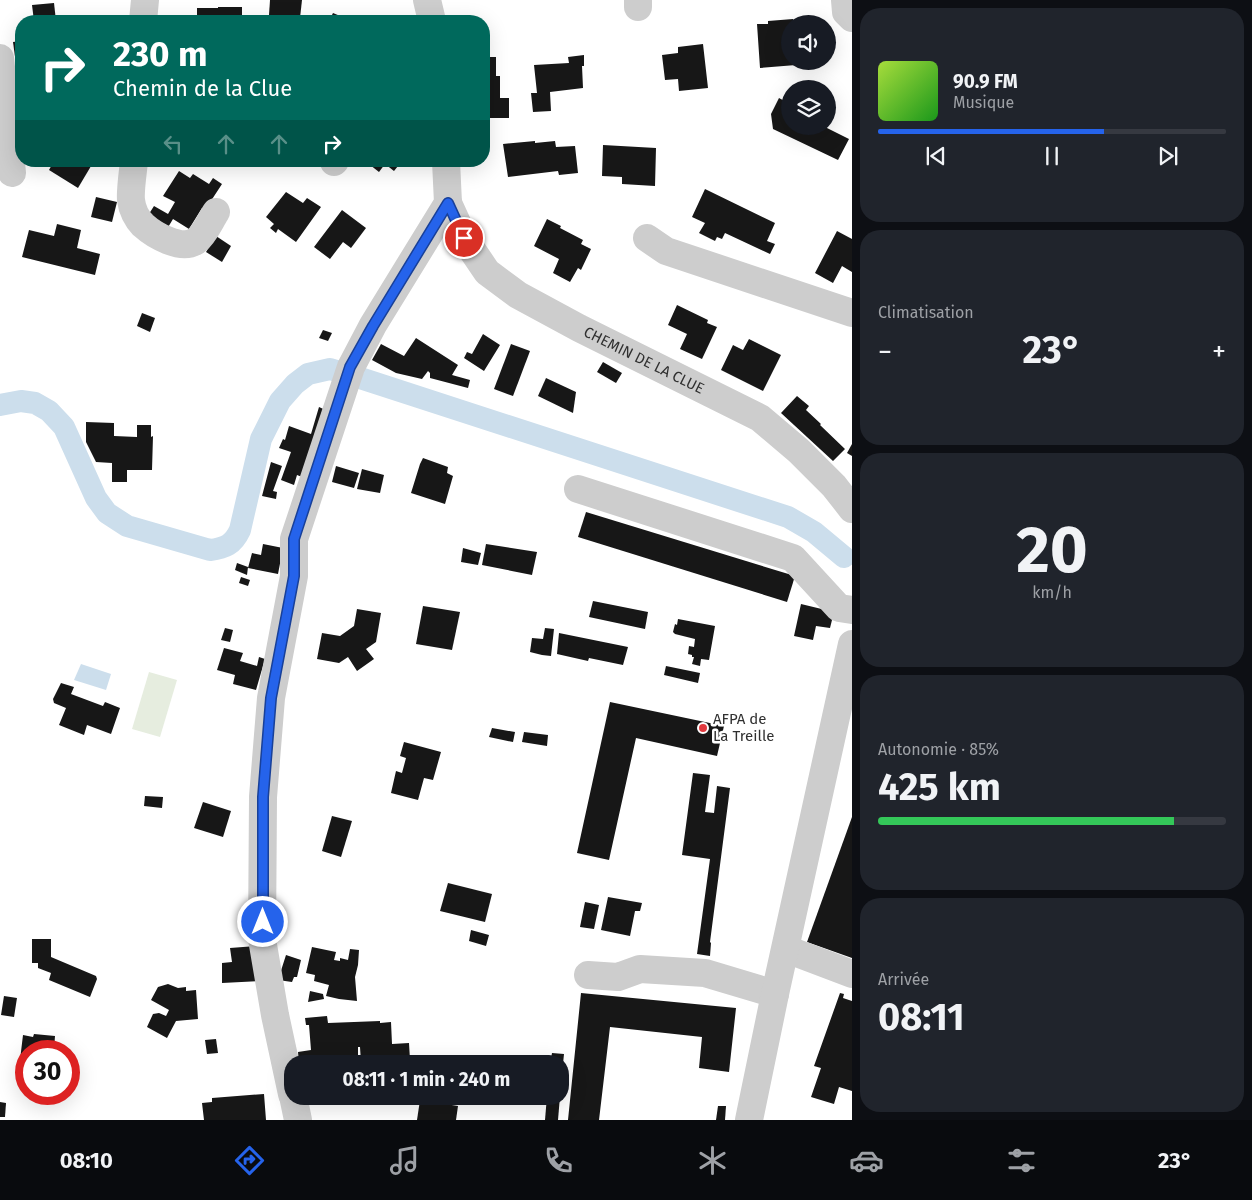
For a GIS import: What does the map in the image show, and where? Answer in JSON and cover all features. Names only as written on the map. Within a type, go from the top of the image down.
[{"type":"street","points":[[144,15],[145,0]]},
{"type":"street","points":[[427,0],[431,15]]},
{"type":"street","points":[[845,0],[846,12],[852,18]]},
{"type":"street","points":[[0,58],[12,173]]},
{"type":"street","points":[[134,167],[131,201],[136,215],[143,224],[170,242],[184,244],[195,242],[216,212]]},
{"type":"street","points":[[284,1055],[262,939],[263,797],[271,698],[294,576],[294,539],[348,377],[373,326],[448,203],[446,167]]},
{"type":"street","name":"CHEMIN DE LA CLUE","points":[[448,203],[464,238],[487,272],[518,295],[579,328],[760,418],[799,451],[834,486],[852,509]]},
{"type":"street","points":[[647,238],[666,252],[852,313]]},
{"type":"street","points":[[578,489],[793,558],[839,608],[852,610]]},
{"type":"street","points":[[750,1120],[852,644]]},
{"type":"street","points":[[786,950],[852,974]]},
{"type":"street","points":[[588,975],[618,977],[640,968],[705,973],[776,994]]},
{"type":"street","points":[[295,1105],[298,1120]]},
{"type":"shaded area","points":[[149,672],[177,680],[160,737],[132,729]]},
{"type":"water","points":[[81,664],[111,674],[106,690],[74,680]]},
{"type":"building","points":[[270,0],[302,0],[300,15],[269,15]]},
{"type":"building","points":[[54,3],[55,15],[33,15],[32,5]]},
{"type":"building","points":[[242,7],[242,15],[197,15],[197,8]]},
{"type":"building","points":[[781,20],[781,66],[760,68],[757,24],[768,24],[768,21]]},
{"type":"building","points":[[703,44],[708,88],[679,91],[678,79],[665,80],[662,55],[678,53],[678,47]]},
{"type":"building","points":[[584,55],[584,66],[582,66],[583,88],[550,92],[551,111],[533,112],[531,93],[537,93],[534,65],[569,63],[568,57]]},
{"type":"building","points":[[490,57],[496,57],[496,76],[500,76],[500,98],[509,98],[509,118],[490,118]]},
{"type":"building","points":[[779,98],[781,99],[781,133],[773,129],[771,114]]},
{"type":"building","points":[[836,132],[849,139],[838,160],[786,135],[836,135]]},
{"type":"building","points":[[535,141],[535,143],[555,141],[556,147],[575,146],[578,173],[559,175],[558,171],[508,177],[503,144]]},
{"type":"building","points":[[603,145],[656,148],[655,186],[622,184],[622,177],[602,176]]},
{"type":"building","points":[[51,167],[90,167],[78,188],[49,170]]},
{"type":"building","points":[[373,167],[383,167],[379,172]]},
{"type":"building","points":[[389,167],[397,167],[394,171]]},
{"type":"building","points":[[179,171],[190,178],[193,174],[209,184],[213,178],[222,184],[205,210],[202,208],[189,229],[173,219],[167,229],[147,217],[154,206],[168,214],[175,202],[163,196]]},
{"type":"building","points":[[705,189],[775,223],[767,241],[775,244],[770,254],[725,233],[722,239],[717,237],[715,241],[699,233],[705,223],[692,217]]},
{"type":"building","points":[[286,192],[303,203],[307,198],[321,207],[296,242],[278,229],[276,233],[270,228],[274,224],[266,217]]},
{"type":"building","points":[[96,197],[117,202],[112,222],[91,217]]},
{"type":"building","points":[[342,210],[366,228],[351,248],[343,242],[330,259],[314,247]]},
{"type":"building","points":[[547,219],[583,240],[581,244],[591,249],[581,270],[578,268],[570,282],[553,273],[559,259],[534,246]]},
{"type":"building","points":[[57,224],[81,230],[77,248],[100,254],[95,275],[22,257],[29,230],[54,236]]},
{"type":"building","points":[[837,231],[852,239],[852,272],[842,266],[833,283],[815,273]]},
{"type":"building","points":[[216,236],[231,246],[222,262],[206,252]]},
{"type":"building","points":[[677,305],[708,320],[707,323],[717,327],[702,359],[680,349],[687,334],[668,325]]},
{"type":"building","points":[[142,313],[155,318],[150,332],[137,326]]},
{"type":"building","points":[[323,330],[332,333],[328,341],[319,338]]},
{"type":"building","points":[[483,334],[500,345],[484,371],[464,358],[467,352],[472,354]]},
{"type":"building","points":[[416,338],[458,365],[452,375],[470,380],[468,388],[430,378],[428,371],[422,379],[396,373],[372,360],[381,344],[404,356]]},
{"type":"building","points":[[749,339],[781,355],[763,391],[721,370],[733,345],[743,350]]},
{"type":"building","points":[[511,344],[530,351],[513,396],[494,389]]},
{"type":"building","points":[[603,362],[622,373],[616,383],[597,372]]},
{"type":"building","points":[[546,378],[576,392],[573,413],[538,396]]},
{"type":"building","points":[[797,396],[809,406],[806,410],[845,449],[833,461],[781,413]]},
{"type":"building","points":[[319,407],[330,412],[307,479],[297,475],[294,485],[281,480],[291,452],[279,448],[283,439],[285,440],[289,426],[311,434]]},
{"type":"building","points":[[86,422],[114,423],[114,436],[137,437],[137,425],[151,425],[151,437],[153,436],[152,470],[127,470],[127,482],[112,482],[112,463],[96,462],[86,442]]},
{"type":"building","points":[[852,444],[852,456],[847,453]]},
{"type":"building","points":[[423,458],[448,467],[447,473],[453,476],[445,504],[411,493]]},
{"type":"building","points":[[271,462],[282,466],[273,491],[277,492],[276,499],[262,496]]},
{"type":"building","points":[[336,466],[359,473],[354,488],[332,482]]},
{"type":"building","points":[[362,469],[384,475],[380,493],[357,489]]},
{"type":"building","points":[[586,512],[795,576],[787,602],[578,537]]},
{"type":"building","points":[[263,544],[283,548],[278,574],[248,568],[252,553],[261,555]]},
{"type":"building","points":[[486,544],[537,552],[532,575],[482,565]]},
{"type":"building","points":[[463,548],[481,553],[478,565],[461,562]]},
{"type":"building","points":[[237,563],[248,567],[247,575],[235,570]]},
{"type":"building","points":[[241,577],[250,580],[248,586],[239,583]]},
{"type":"building","points":[[593,601],[648,612],[645,629],[589,617]]},
{"type":"building","points":[[801,604],[834,612],[830,628],[816,626],[813,640],[794,636]]},
{"type":"building","points":[[423,606],[460,612],[452,650],[416,644]]},
{"type":"building","points":[[357,609],[381,613],[376,642],[366,649],[374,659],[357,671],[348,657],[339,663],[317,659],[322,633],[340,636],[354,626]]},
{"type":"building","points":[[678,619],[715,626],[709,660],[701,659],[700,666],[692,664],[694,657],[688,654],[689,646],[694,647],[695,639],[673,632]]},
{"type":"building","points":[[225,628],[233,630],[230,642],[221,640]]},
{"type":"building","points":[[545,628],[554,629],[551,656],[530,652],[532,638],[543,639]]},
{"type":"building","points":[[559,633],[628,647],[623,665],[589,658],[588,661],[557,654]]},
{"type":"building","points":[[224,648],[243,653],[240,661],[257,666],[259,657],[265,659],[256,690],[233,684],[235,675],[217,670]]},
{"type":"building","points":[[666,666],[700,673],[698,683],[664,675]]},
{"type":"building","points":[[61,683],[74,687],[71,694],[103,706],[105,702],[120,708],[111,734],[87,725],[84,735],[59,725],[66,708],[54,703],[53,699]]},
{"type":"building","points":[[610,702],[724,726],[717,756],[636,738],[609,860],[577,853]]},
{"type":"building","points":[[492,728],[515,732],[513,742],[489,737]]},
{"type":"building","points":[[524,732],[548,735],[547,746],[522,742]]},
{"type":"building","points":[[404,742],[441,752],[433,780],[424,778],[418,800],[391,793],[396,771],[402,773],[406,758],[400,756]]},
{"type":"building","points":[[693,773],[710,775],[705,812],[714,813],[717,786],[730,788],[710,942],[710,956],[697,954],[710,859],[682,855]]},
{"type":"building","points":[[145,796],[163,797],[162,808],[144,806]]},
{"type":"building","points":[[203,802],[231,811],[223,837],[194,828]]},
{"type":"building","points":[[332,816],[352,821],[341,857],[322,851]]},
{"type":"building","points":[[852,817],[852,958],[807,942]]},
{"type":"building","points":[[448,883],[492,894],[485,922],[440,911]]},
{"type":"building","points":[[608,897],[642,903],[640,911],[635,911],[630,936],[601,930]]},
{"type":"building","points":[[585,902],[599,905],[594,929],[580,927]]},
{"type":"building","points":[[471,930],[489,935],[486,946],[469,941]]},
{"type":"building","points":[[32,939],[51,939],[51,957],[96,976],[97,979],[90,997],[49,980],[51,973],[38,968],[38,963],[32,963]]},
{"type":"building","points":[[257,946],[260,981],[222,983],[222,963],[232,962],[230,948]]},
{"type":"building","points":[[312,947],[336,952],[334,960],[340,961],[340,958],[348,960],[350,949],[359,950],[355,977],[357,1001],[326,996],[329,985],[314,981],[315,975],[306,973]]},
{"type":"building","points":[[286,955],[301,960],[297,977],[294,977],[292,982],[278,980]]},
{"type":"building","points":[[168,984],[178,988],[186,987],[186,991],[196,990],[198,1019],[176,1021],[167,1038],[147,1027],[153,1014],[159,1013],[166,1016],[169,1010],[151,1000],[158,987]]},
{"type":"building","points":[[310,991],[323,994],[324,999],[308,1002]]},
{"type":"building","points":[[581,993],[736,1008],[729,1072],[699,1068],[702,1037],[610,1027],[599,1120],[568,1120]]},
{"type":"building","points":[[840,993],[844,994],[843,998],[852,1001],[852,1091],[839,1087],[834,1104],[811,1097],[821,1068],[814,1066]]},
{"type":"building","points":[[4,996],[17,998],[14,1017],[1,1015]]},
{"type":"building","points":[[327,1016],[328,1023],[391,1022],[392,1044],[409,1043],[410,1055],[361,1055],[360,1047],[358,1047],[358,1055],[298,1055],[298,1052],[311,1050],[309,1025],[306,1025],[305,1018]]},
{"type":"building","points":[[34,1034],[55,1036],[55,1040],[22,1040],[23,1035],[33,1037]]},
{"type":"building","points":[[216,1039],[218,1053],[207,1054],[205,1040]]},
{"type":"building","points":[[552,1053],[564,1054],[564,1055],[552,1055]]},
{"type":"building","points":[[264,1094],[266,1120],[204,1120],[202,1103],[212,1102],[212,1098]]},
{"type":"building","points":[[0,1102],[6,1103],[5,1117],[0,1117]]},
{"type":"building","points":[[419,1105],[458,1106],[456,1120],[417,1120]]},
{"type":"building","points":[[546,1105],[559,1105],[558,1120],[545,1120]]},
{"type":"building","points":[[718,1106],[726,1106],[725,1120],[716,1120]]},
{"type":"waterway","points":[[0,405],[21,401],[35,403],[49,411],[64,427],[96,498],[107,513],[127,526],[210,550],[228,545],[240,530],[261,439],[280,401],[295,384],[308,374],[330,369],[788,517],[814,532],[844,557]]},
{"type":"place","name":"AFPA de La Treille","points":[[703,728]]},
{"type":"route","points":[[263,922],[263,797],[271,698],[294,576],[294,539],[350,367],[448,203],[464,238]]}]
